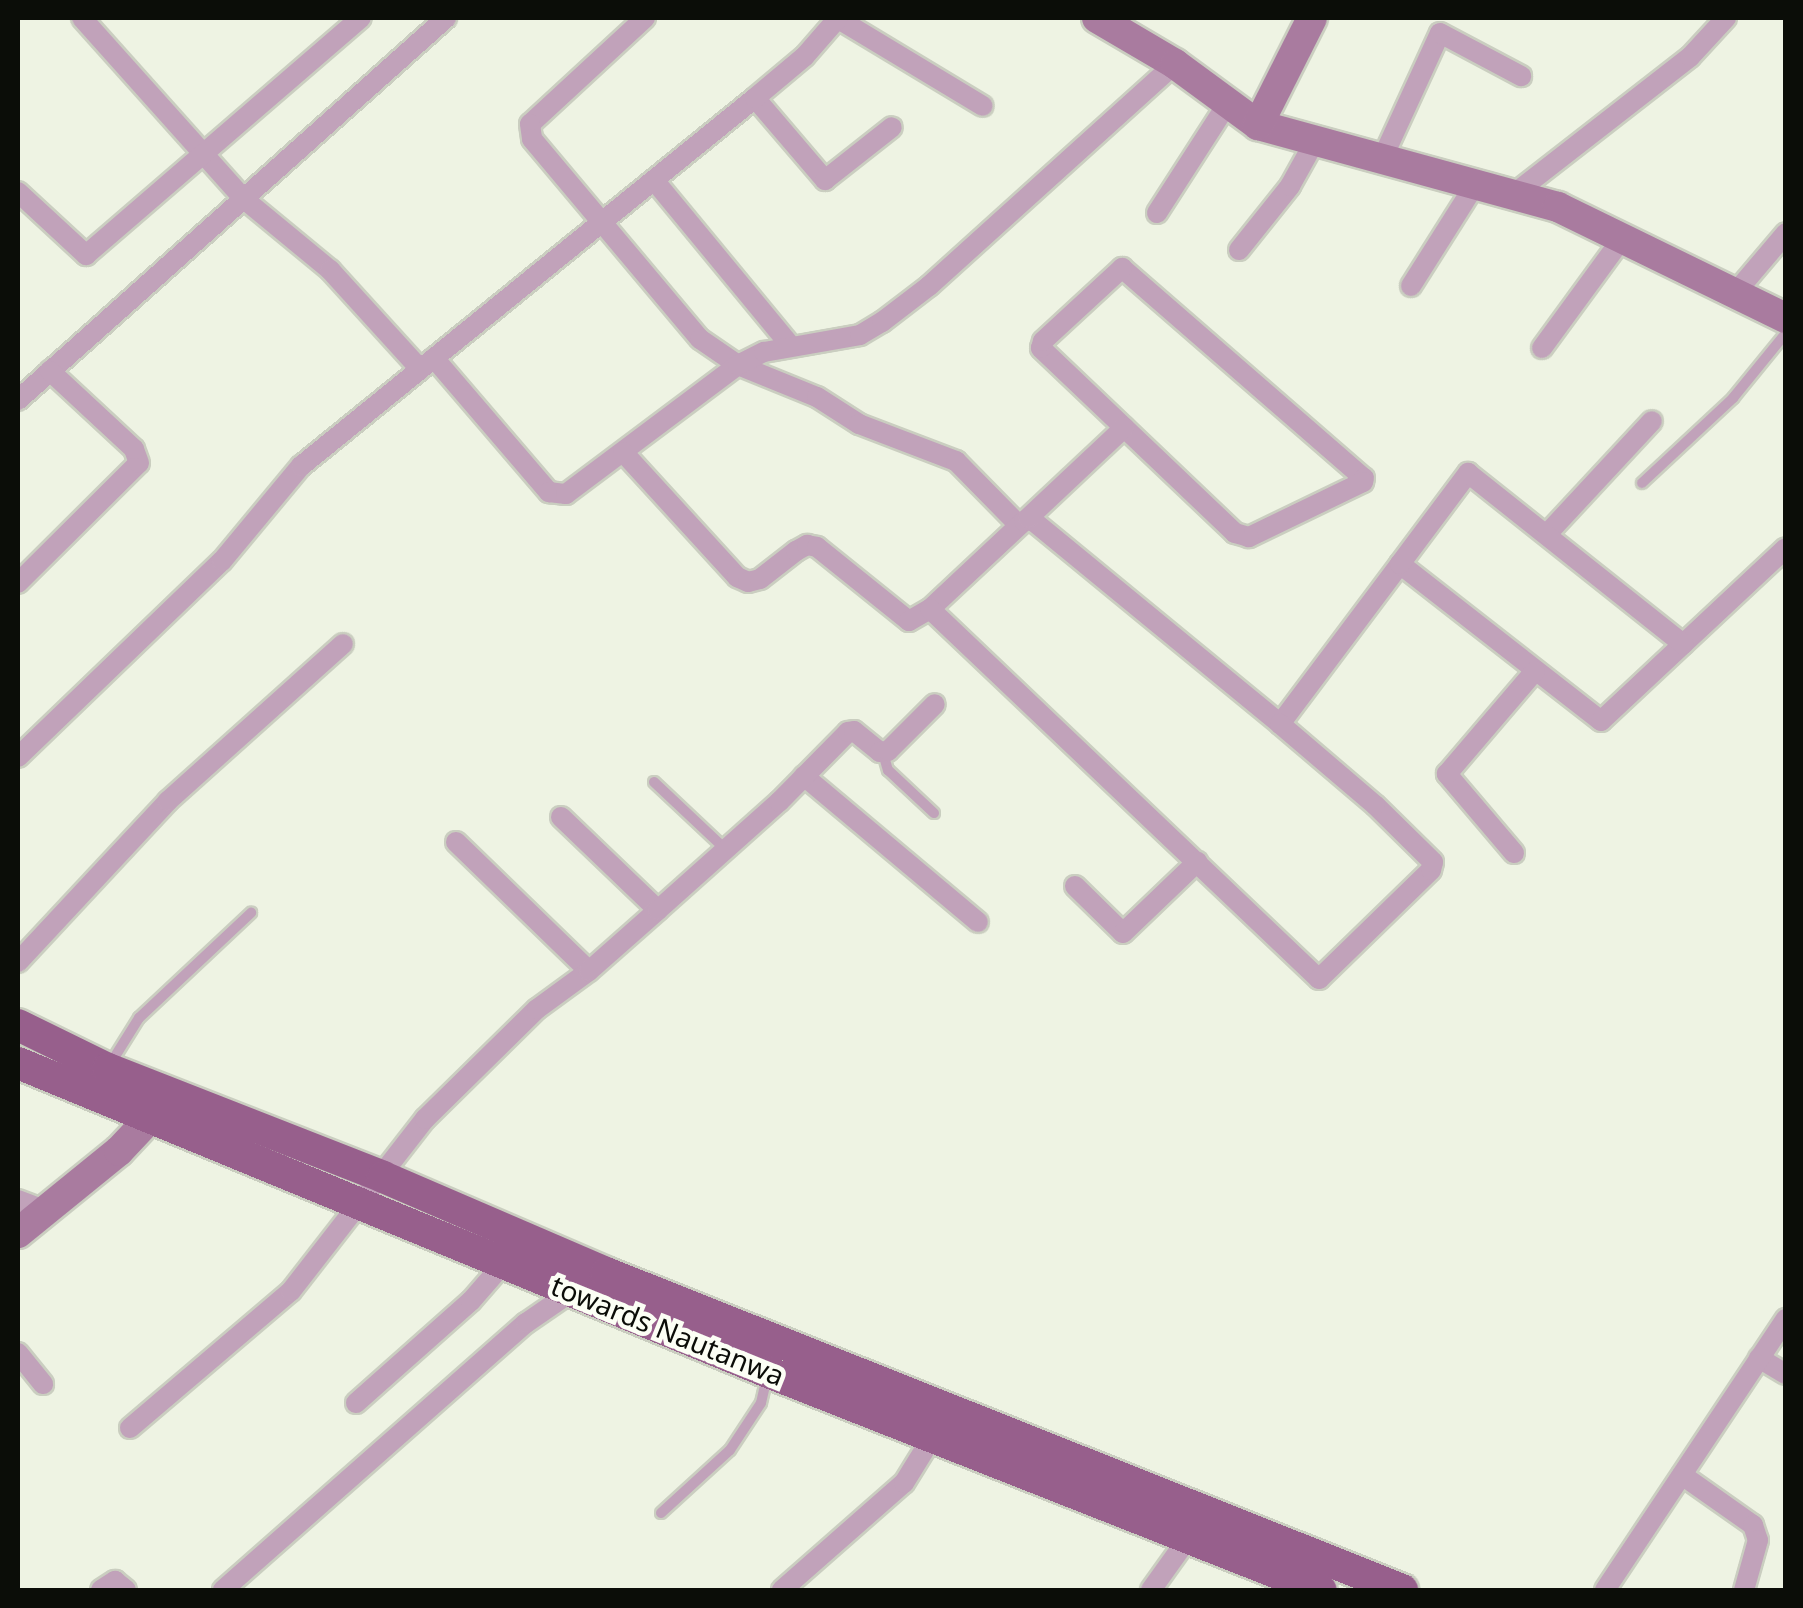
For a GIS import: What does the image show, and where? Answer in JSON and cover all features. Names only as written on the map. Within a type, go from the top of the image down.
[{"type":"main road","points":[[18,1025],[103,1082]]},
{"type":"main road","name":"towards Nautanwa","points":[[18,1063],[103,1082],[373,1190],[504,1263],[768,1372],[1321,1590]]},
{"type":"main road","points":[[373,1190],[606,1273],[1402,1590]]},
{"type":"street","points":[[82,18],[244,198],[330,270],[427,364],[549,492],[566,494],[738,365],[790,345],[860,335],[908,304],[1174,64]]},
{"type":"street","points":[[18,192],[86,255],[362,18]]},
{"type":"street","points":[[18,400],[446,18]]},
{"type":"street","points":[[645,18],[528,128],[532,139],[600,224],[700,339],[738,365],[817,397],[859,424],[956,461],[1023,522],[1280,724],[1375,805],[1433,862],[1432,870],[1319,979],[930,610]]},
{"type":"street","points":[[18,757],[222,561],[300,466],[756,98],[805,56],[837,18],[983,106]]},
{"type":"street","points":[[1098,18],[1174,64],[1258,125],[1558,207],[1786,318]]},
{"type":"street","points":[[1258,125],[1312,18]]},
{"type":"street","points":[[1514,194],[1690,57],[1726,18]]},
{"type":"street","points":[[1383,157],[1440,33],[1521,76]]},
{"type":"street","points":[[756,98],[825,180],[892,127]]},
{"type":"street","points":[[1157,213],[1228,103]]},
{"type":"street","points":[[1238,250],[1290,186],[1315,141]]},
{"type":"street","points":[[654,180],[790,345]]},
{"type":"street","points":[[1411,286],[1476,182]]},
{"type":"street","points":[[1736,292],[1786,233]]},
{"type":"street","points":[[1542,348],[1624,236]]},
{"type":"street","points":[[1122,268],[1364,480],[1249,537],[1241,536],[1124,428],[1040,344],[1122,268]]},
{"type":"street","points":[[18,583],[139,463],[134,449],[50,371]]},
{"type":"street","points":[[1548,534],[1652,421]]},
{"type":"street","points":[[623,452],[737,577],[748,582],[760,579],[806,545],[816,547],[909,621],[930,610],[1124,428]]},
{"type":"street","points":[[1280,724],[1468,473],[1684,644]]},
{"type":"street","points":[[1400,564],[1601,721],[1786,548]]},
{"type":"street","points":[[18,962],[168,801],[343,644]]},
{"type":"street","points":[[1514,853],[1449,778],[1447,770],[1535,671]]},
{"type":"street","points":[[130,1428],[265,1318],[373,1190],[425,1120],[554,994],[590,971],[726,850],[850,730],[883,753],[934,704]]},
{"type":"street","points":[[804,776],[978,922]]},
{"type":"street","points":[[561,816],[658,910]]},
{"type":"street","points":[[456,842],[590,971]]},
{"type":"street","points":[[1076,886],[1123,933],[1197,862]]},
{"type":"street","points":[[18,1233],[119,1151],[157,1103]]},
{"type":"street","points":[[18,1200],[47,1211]]},
{"type":"street","points":[[356,1403],[471,1301],[504,1263]]},
{"type":"street","points":[[222,1590],[526,1323],[574,1290]]},
{"type":"street","points":[[1606,1590],[1786,1319]]},
{"type":"street","points":[[18,1353],[43,1384]]},
{"type":"street","points":[[1760,1358],[1786,1374]]},
{"type":"street","points":[[782,1590],[904,1482],[933,1436]]},
{"type":"street","points":[[1682,1475],[1753,1526],[1758,1540],[1744,1590]]},
{"type":"street","points":[[1151,1590],[1189,1537]]},
{"type":"street","points":[[101,1590],[115,1581],[126,1590]]},
{"type":"lane","points":[[1642,484],[1733,398],[1786,333]]},
{"type":"lane","points":[[883,753],[888,770],[934,814]]},
{"type":"lane","points":[[654,782],[726,850]]},
{"type":"lane","points":[[103,1082],[116,1049],[139,1018],[251,914]]},
{"type":"lane","points":[[661,1513],[730,1450],[761,1403],[768,1372]]}]
